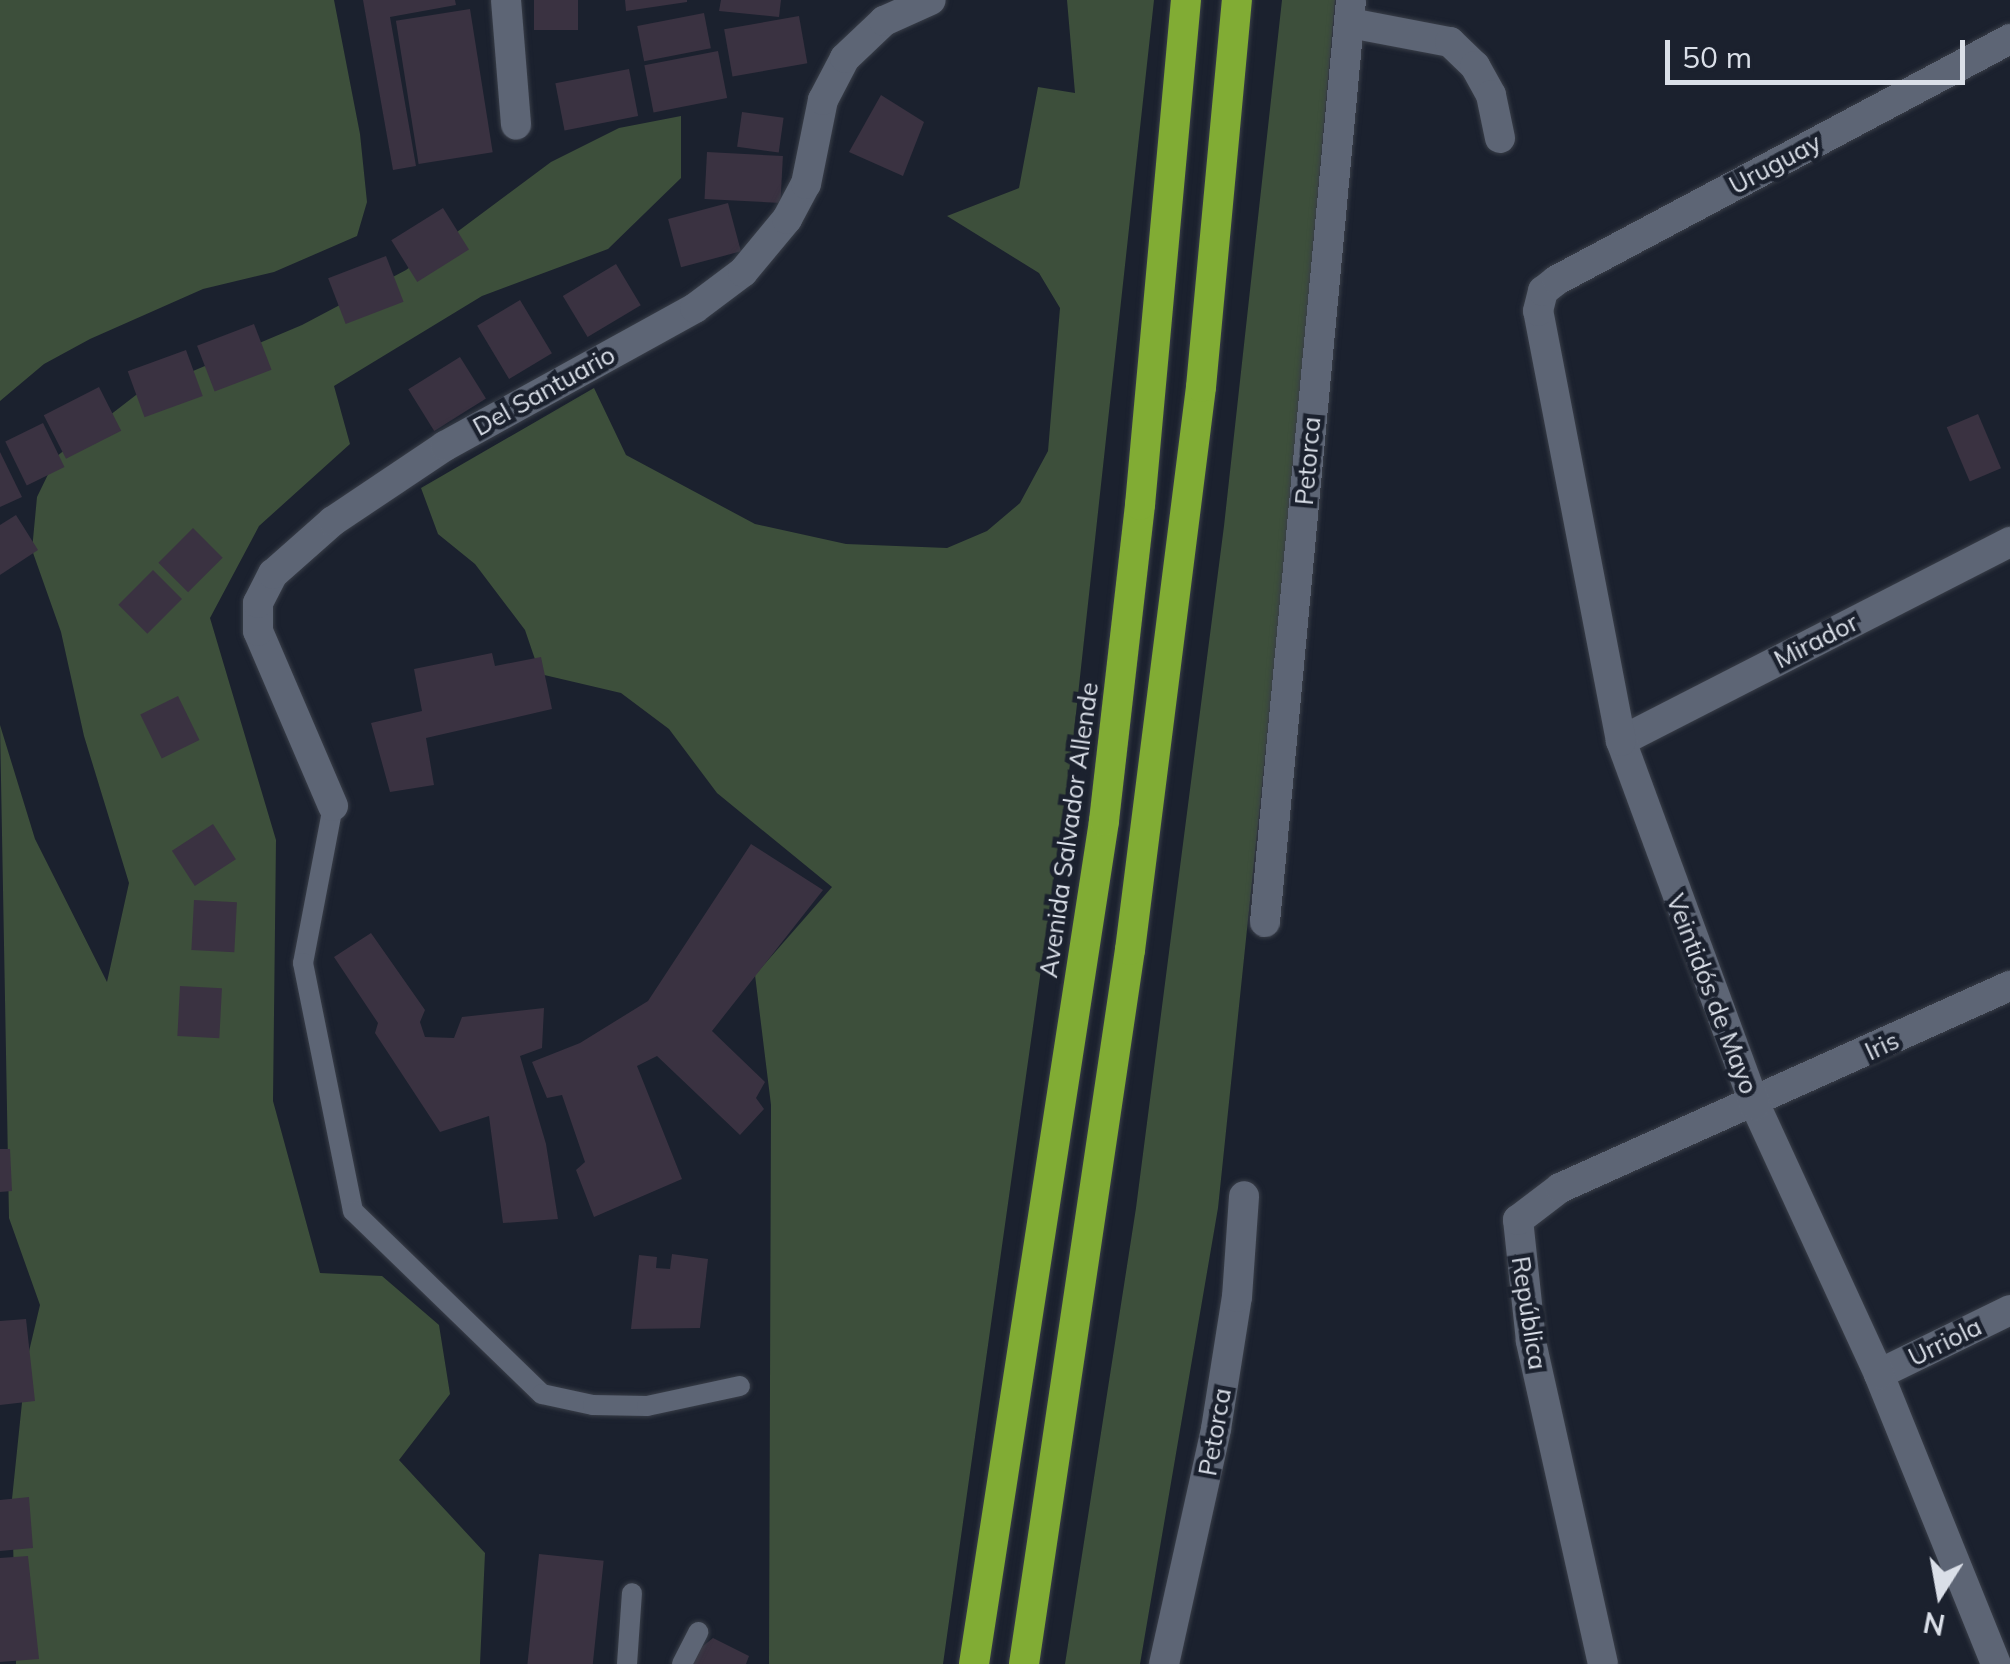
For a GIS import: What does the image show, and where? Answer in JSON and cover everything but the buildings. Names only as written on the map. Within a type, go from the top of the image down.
[{"type":"highway","name":"Avenida Salvador Allende","points":[[974,1664],[1104,820],[1140,505],[1186,0]]},
{"type":"highway","points":[[1024,1664],[1132,931],[1201,387],[1238,0]]},
{"type":"street","points":[[506,0],[516,125]]},
{"type":"street","name":"Del Santuario","points":[[333,806],[258,631],[258,603],[273,574],[333,521],[444,446],[695,308],[743,272],[787,219],[806,184],[823,100],[845,58],[884,21],[930,0]]},
{"type":"street","points":[[1350,11],[1450,42],[1475,66],[1491,94],[1500,138]]},
{"type":"street","name":"Petorca","points":[[1265,922],[1350,11]]},
{"type":"street","name":"Uruguay","points":[[1543,291],[2010,39]]},
{"type":"street","name":"Veintidós de Mayo","points":[[1543,291],[1538,311],[1622,741],[1755,1105],[1879,1374],[1999,1656]]},
{"type":"street","name":"Mirador","points":[[1622,741],[2010,542]]},
{"type":"street","name":"Iris","points":[[1755,1105],[2010,986]]},
{"type":"street","name":"República","points":[[1603,1664],[1531,1341],[1518,1220],[1560,1188],[1755,1105]]},
{"type":"street","name":"Petorca","points":[[1164,1664],[1216,1428],[1237,1297],[1244,1196]]},
{"type":"street","name":"Urriola","points":[[1879,1374],[2010,1310]]},
{"type":"lane","points":[[333,806],[303,963],[353,1211],[542,1394],[594,1405],[648,1406],[740,1386]]},
{"type":"lane","points":[[627,1664],[632,1592]]},
{"type":"lane","points":[[682,1664],[698,1632]]},
{"type":"green space","points":[[0,0],[334,0],[360,134],[367,202],[357,236],[274,272],[203,289],[90,339],[44,364],[0,401]]},
{"type":"green space","points":[[1067,0],[1154,0],[1072,750],[943,1664],[769,1664],[771,1105],[755,975],[832,887],[717,793],[669,729],[621,693],[540,674],[525,630],[475,564],[438,534],[421,488],[594,388],[626,455],[755,524],[846,544],[947,548],[987,531],[1020,503],[1048,451],[1060,308],[1039,273],[947,216],[1019,188],[1038,87],[1075,93]]},
{"type":"green space","points":[[1282,0],[1335,0],[1284,574],[1218,1208],[1140,1664],[1065,1664],[1136,1208],[1224,526]]},
{"type":"green space","points":[[681,116],[681,178],[608,249],[482,296],[334,386],[350,444],[259,526],[210,618],[276,840],[273,1101],[320,1273],[382,1276],[439,1325],[450,1394],[399,1460],[485,1553],[480,1664],[16,1664],[12,1499],[26,1364],[40,1305],[9,1218],[0,725],[35,839],[107,982],[129,883],[84,736],[61,632],[32,550],[37,497],[57,456],[136,395],[302,325],[406,270],[551,162],[619,128]]}]
